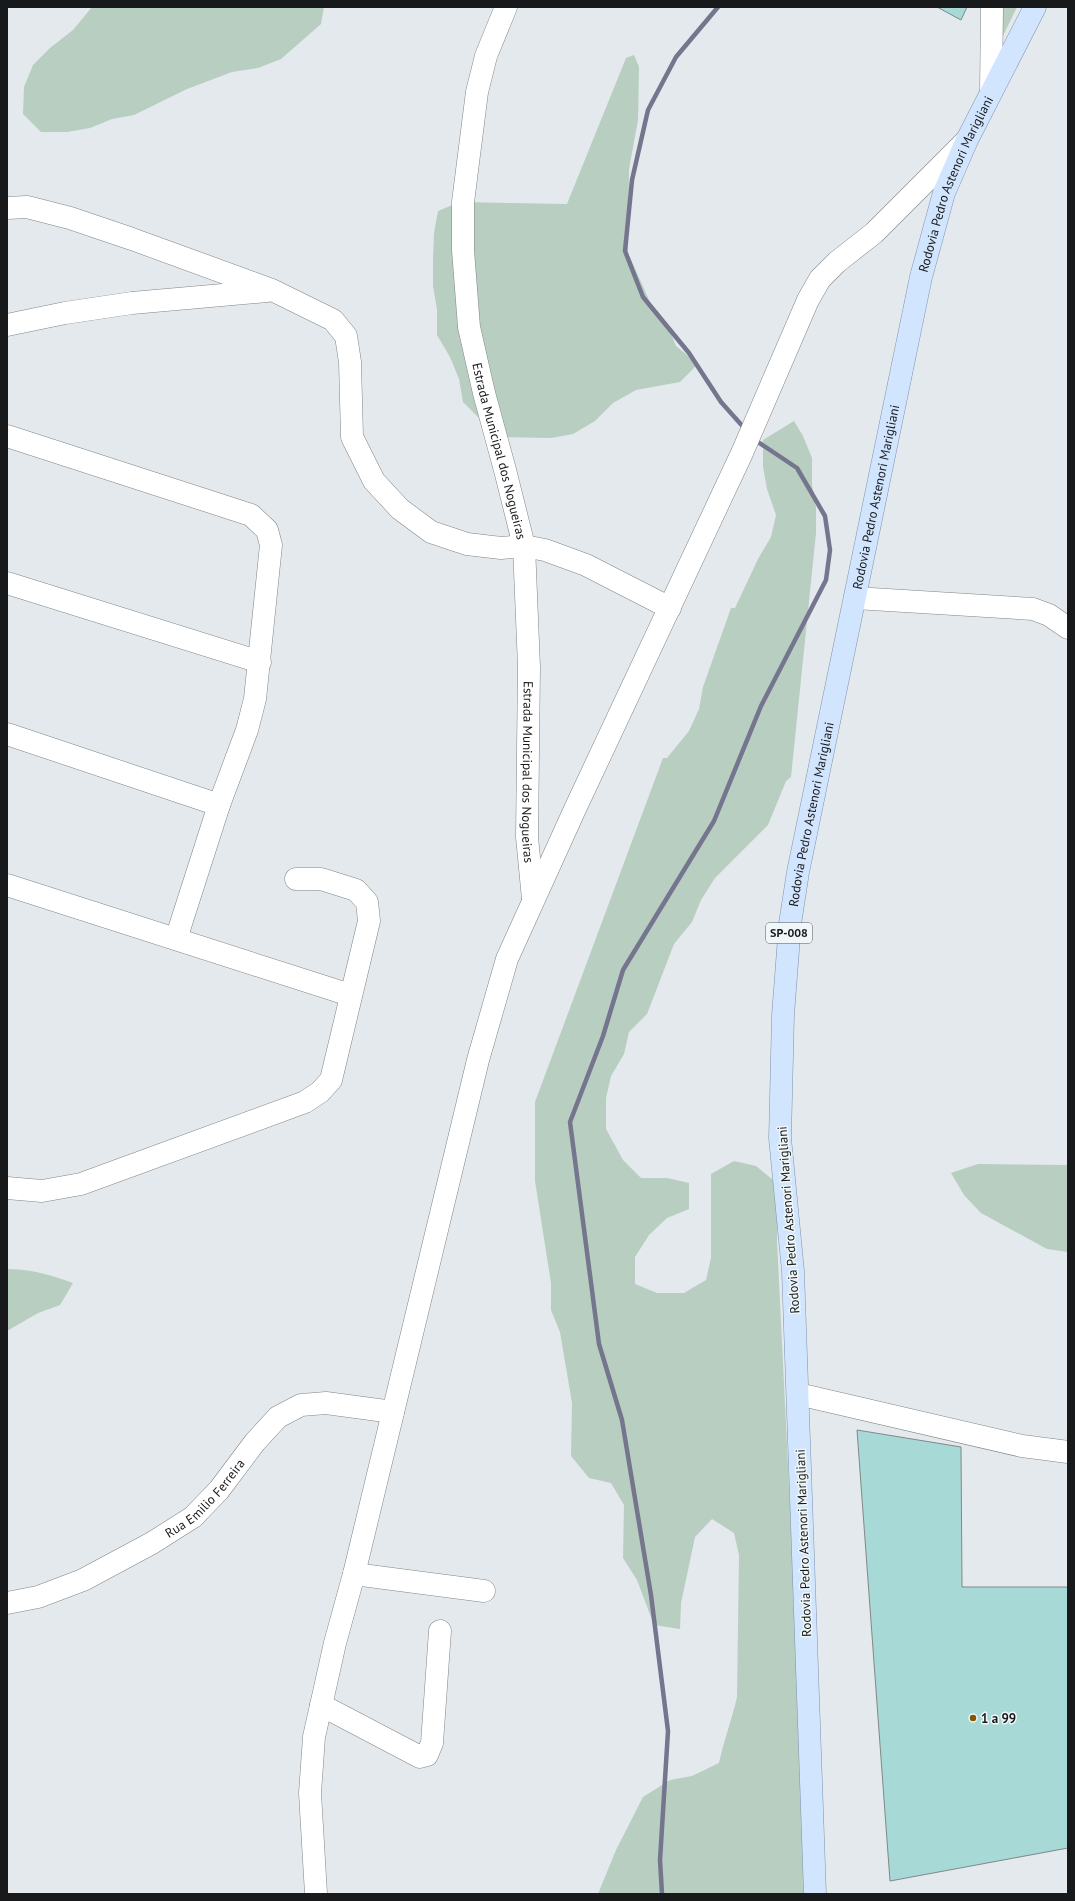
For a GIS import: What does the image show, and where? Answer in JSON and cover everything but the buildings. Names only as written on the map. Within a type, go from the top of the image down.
[{"type":"main road","name":"Rodovia Pedro Astenori Marigliani","points":[[814,1894],[793,1271],[780,1138],[783,1015],[790,924],[798,872],[921,277],[944,193],[991,92],[1034,7]]},
{"type":"street","name":"Estrada Municipal dos Nogueiras","points":[[506,7],[486,56],[477,92],[464,202],[464,250],[469,326],[484,393],[524,546],[529,667],[527,837],[534,901]]},
{"type":"street","points":[[991,92],[992,7]]},
{"type":"street","points":[[316,1894],[310,1793],[314,1737],[335,1642],[354,1574],[478,1060],[507,959],[742,453],[808,300],[820,279],[885,223],[968,140]]},
{"type":"street","points":[[7,208],[27,207],[70,218],[272,290],[333,320],[346,336],[350,362],[352,437],[374,481],[400,508],[431,532],[467,544],[501,548],[524,546],[545,550],[586,565],[670,608]]},
{"type":"street","points":[[7,325],[65,313],[132,303],[272,290]]},
{"type":"street","points":[[7,436],[251,515],[267,530],[271,545],[255,699],[247,730],[219,805],[176,939]]},
{"type":"street","points":[[7,583],[260,662]]},
{"type":"street","points":[[855,598],[1033,610],[1049,615],[1068,628]]},
{"type":"street","points":[[7,734],[219,805]]},
{"type":"street","points":[[7,1188],[42,1191],[81,1184],[305,1102],[320,1092],[330,1080],[350,995],[370,921],[367,902],[356,890],[321,879],[296,879]]},
{"type":"street","points":[[7,885],[350,995]]},
{"type":"street","points":[[798,1394],[1022,1446],[1068,1452]]},
{"type":"street","name":"Rua Emilio Ferreira","points":[[7,1604],[38,1597],[83,1580],[152,1543],[193,1517],[219,1490],[255,1442],[278,1417],[301,1405],[326,1402],[393,1412]]},
{"type":"street","points":[[354,1574],[484,1591]]},
{"type":"street","points":[[321,1705],[420,1757],[427,1755],[432,1743],[440,1631]]},
{"type":"green space","points":[[92,7],[324,7],[321,24],[281,59],[258,68],[232,72],[187,89],[134,115],[112,119],[90,128],[67,132],[41,132],[23,114],[24,87],[33,65],[50,48],[73,30]]},
{"type":"green space","points":[[999,7],[1017,7],[1002,38]]},
{"type":"green space","points":[[634,55],[639,67],[638,120],[629,169],[628,253],[650,302],[667,324],[676,346],[698,364],[680,382],[636,390],[613,403],[595,421],[573,434],[551,438],[498,437],[463,402],[459,379],[450,357],[437,335],[437,309],[433,286],[433,260],[434,233],[438,211],[460,202],[567,204],[626,58]]},
{"type":"green space","points":[[794,421],[803,436],[812,458],[812,485],[816,507],[816,533],[791,777],[786,781],[768,825],[715,878],[701,900],[692,922],[674,944],[647,1014],[629,1032],[624,1054],[611,1076],[606,1098],[606,1129],[623,1160],[641,1178],[667,1178],[689,1183],[689,1209],[667,1218],[649,1235],[635,1257],[635,1284],[657,1293],[684,1293],[706,1280],[711,1258],[711,1174],[734,1161],[756,1166],[778,1184],[777,1241],[809,1894],[598,1894],[616,1850],[643,1797],[670,1780],[692,1776],[719,1763],[737,1697],[739,1555],[734,1533],[712,1519],[695,1537],[681,1603],[680,1629],[654,1625],[637,1580],[623,1558],[624,1505],[611,1483],[589,1478],[571,1456],[572,1403],[560,1332],[551,1310],[551,1283],[535,1181],[535,1102],[663,758],[667,758],[689,731],[699,709],[703,687],[731,608],[735,608],[758,559],[771,537],[776,515],[767,489],[763,467],[763,440]]},
{"type":"green space","points":[[978,1164],[1068,1165],[1068,1252],[1047,1249],[981,1213],[964,1195],[951,1173]]},
{"type":"green space","points":[[7,1269],[41,1273],[73,1283],[60,1305],[38,1313],[7,1331]]},
{"type":"waterway","points":[[718,7],[676,57],[648,110],[632,180],[625,251],[643,297],[689,353],[721,402],[746,430]]},
{"type":"waterway","points":[[662,1894],[660,1860],[668,1731],[651,1595],[622,1420],[599,1344],[570,1122],[603,1036],[623,970],[714,821],[761,706],[826,580],[830,550],[825,516],[797,468],[755,440]]},
{"type":"place","name":"1 a 99","points":[[973,1718]]}]
